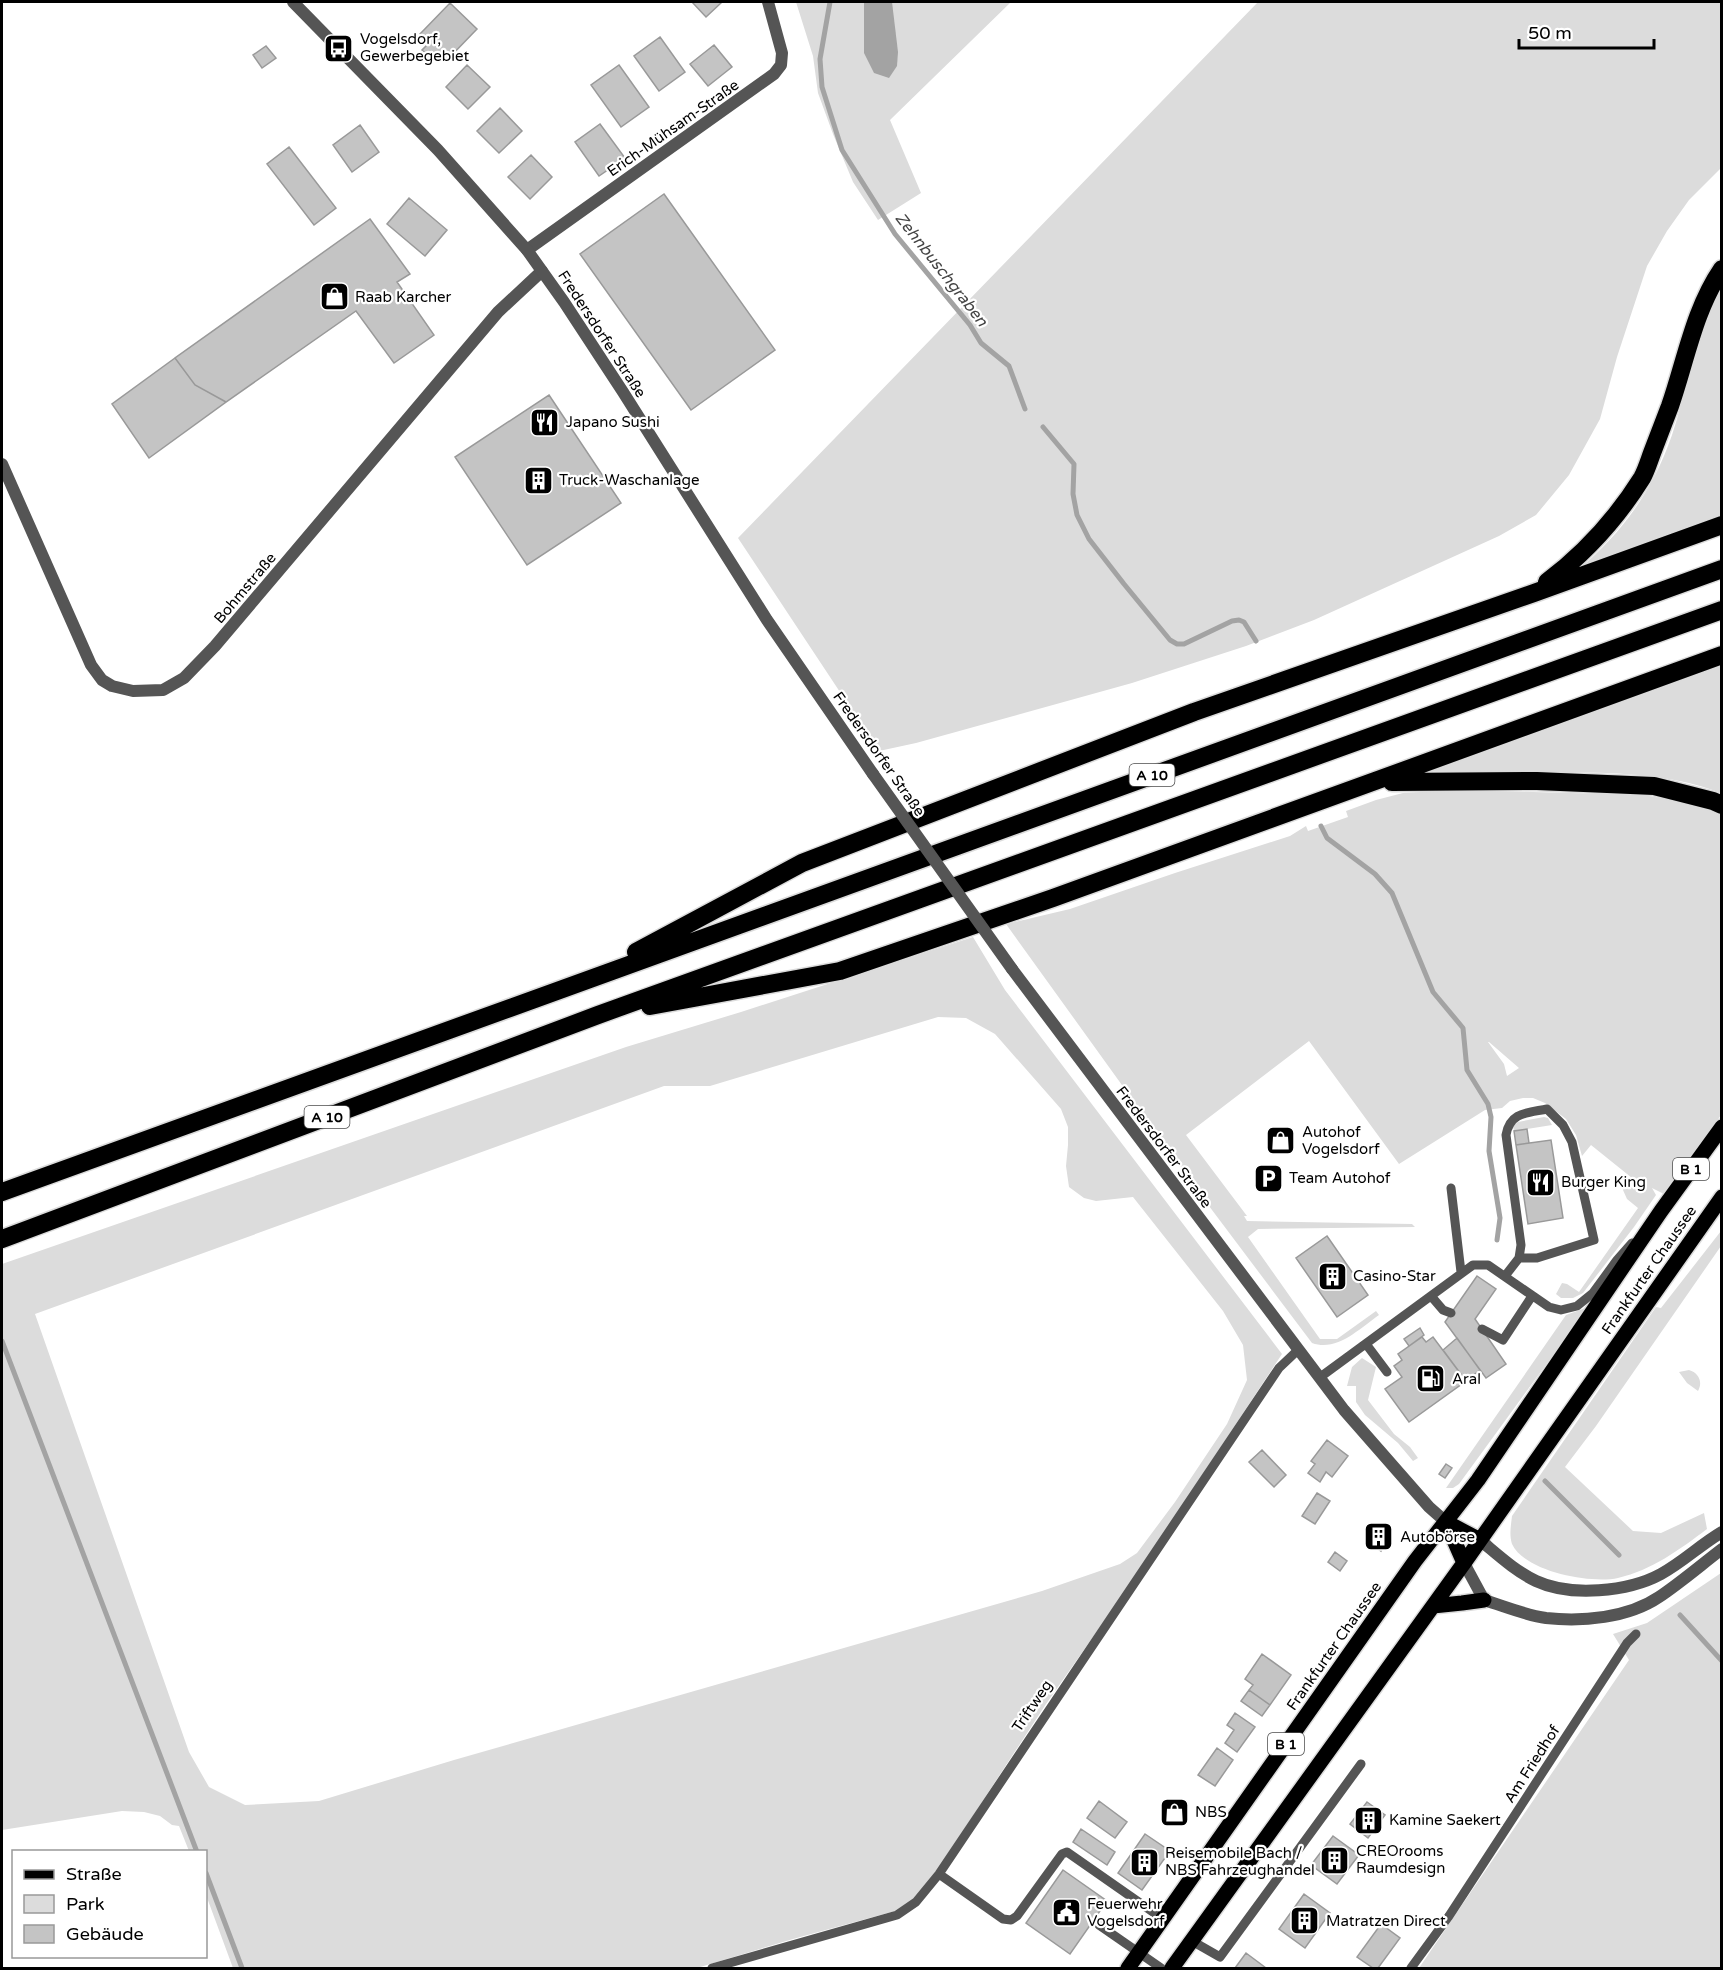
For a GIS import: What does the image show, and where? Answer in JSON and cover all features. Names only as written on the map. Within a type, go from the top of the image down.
[{"type":"highway","points":[[1534,593],[1574,562],[1617,512],[1643,477],[1670,405],[1692,333],[1704,303],[1722,269]]},
{"type":"highway","points":[[582,981],[802,863],[1194,712],[1722,525]]},
{"type":"highway","name":"A 10","points":[[2,1192],[1722,569]]},
{"type":"highway","name":"A 10","points":[[2,1239],[598,1015],[1722,610]]},
{"type":"highway","points":[[598,1015],[840,971],[1053,898],[1722,655]]},
{"type":"highway","points":[[1375,782],[1514,781],[1654,786],[1722,805]]},
{"type":"main road","name":"Frankfurter Chaussee","points":[[1128,1968],[1415,1561],[1478,1480],[1661,1211],[1722,1127]]},
{"type":"main road","name":"Frankfurter Chaussee","points":[[1172,1968],[1464,1563],[1722,1197]]},
{"type":"main road","points":[[1446,1522],[1480,1540]]},
{"type":"main road","points":[[1446,1522],[1464,1563]]},
{"type":"main road","points":[[1432,1606],[1484,1600]]},
{"type":"street","name":"Fredersdorfer Straße","points":[[293,2],[429,141],[527,250],[616,382],[767,620],[1012,969],[1319,1378],[1370,1442],[1428,1507],[1446,1522]]},
{"type":"street","name":"Erich-Mühsam-Straße","points":[[527,250],[774,74],[781,65],[782,53],[768,2]]},
{"type":"street","name":"Bohmstraße","points":[[2,464],[91,665],[102,680],[112,686],[133,691],[162,690],[184,678],[215,646],[498,312],[542,271]]},
{"type":"street","points":[[1480,1540],[1537,1581],[1569,1590],[1591,1590],[1616,1589],[1639,1584],[1679,1564],[1706,1542],[1722,1533]]},
{"type":"street","points":[[1464,1563],[1484,1600],[1545,1617],[1571,1619],[1613,1615],[1640,1607],[1658,1598],[1722,1549]]},
{"type":"lane","points":[[1505,1276],[1520,1258],[1521,1245],[1506,1135],[1507,1125],[1515,1116],[1547,1109],[1563,1125],[1572,1142],[1594,1240],[1537,1258],[1520,1258]]},
{"type":"lane","points":[[1451,1188],[1461,1272]]},
{"type":"lane","points":[[1319,1378],[1473,1264],[1488,1264],[1549,1307],[1561,1310],[1577,1306],[1593,1293],[1617,1260],[1661,1211]]},
{"type":"lane","points":[[1431,1296],[1443,1310],[1451,1313]]},
{"type":"lane","points":[[1482,1329],[1503,1340],[1532,1296]]},
{"type":"lane","points":[[1366,1344],[1387,1372]]},
{"type":"lane","name":"Triftweg","points":[[712,1968],[897,1915],[916,1902],[939,1874],[1279,1368],[1298,1350]]},
{"type":"lane","name":"Am Friedhof","points":[[1411,1968],[1449,1916],[1636,1634]]},
{"type":"lane","points":[[1191,1941],[1220,1957],[1361,1764]]},
{"type":"lane","points":[[939,1874],[1003,1919],[1011,1920],[1017,1916],[1062,1854],[1067,1852],[1163,1919]]},
{"type":"lane","points":[[1099,1925],[1161,1968]]},
{"type":"green space","points":[[796,2],[1011,2],[890,120],[921,193],[878,220],[853,182],[833,134],[818,93],[813,56]]},
{"type":"green space","points":[[1258,2],[1721,2],[1721,168],[1689,200],[1667,231],[1647,266],[1617,357],[1600,419],[1569,475],[1536,515],[1499,536],[1314,620],[1246,646],[1132,683],[916,743],[879,751],[738,538]]},
{"type":"green space","points":[[1721,288],[1721,518],[1579,569],[1623,525],[1656,474],[1672,435],[1703,327]]},
{"type":"green space","points":[[1721,663],[1721,793],[1679,781],[1638,775],[1575,772],[1423,771]]},
{"type":"green space","points":[[1455,790],[1643,795],[1690,803],[1721,815],[1721,1115],[1666,1195],[1652,1188],[1656,1195],[1583,1293],[1573,1298],[1561,1298],[1556,1294],[1562,1283],[1579,1292],[1638,1208],[1627,1199],[1623,1190],[1632,1178],[1591,1145],[1582,1156],[1576,1135],[1566,1119],[1545,1103],[1533,1098],[1510,1101],[1502,1108],[1485,1110],[1399,1164],[1309,1041],[1186,1135],[1247,1216],[1244,1216],[1247,1221],[1412,1224],[1415,1227],[1258,1229],[1248,1237],[1320,1339],[1337,1339],[1376,1311],[1379,1315],[1347,1338],[1321,1345],[1312,1343],[1209,1206],[1006,924],[1070,909],[1290,836],[1306,826],[1308,831],[1348,817],[1346,811],[1403,793]],"holes":[[[1489,1042],[1519,1068],[1507,1076],[1504,1064]]]},
{"type":"green space","points":[[973,937],[1005,990],[1282,1354],[1137,1574],[1046,1704],[931,1880],[913,1900],[895,1911],[697,1968],[233,1968],[207,1898],[207,1850],[189,1850],[179,1826],[172,1825],[160,1816],[144,1812],[122,1811],[2,1830],[2,1264],[626,1047]],"holes":[[[938,1017],[966,1018],[995,1034],[1061,1109],[1068,1127],[1066,1166],[1069,1187],[1084,1198],[1096,1201],[1133,1197],[1223,1311],[1243,1345],[1247,1380],[1227,1424],[1175,1502],[1137,1553],[1120,1564],[1042,1591],[319,1801],[245,1805],[209,1787],[189,1752],[35,1314],[664,1086],[710,1086]]]},
{"type":"green space","points":[[1548,1118],[1552,1125],[1514,1131],[1513,1126],[1518,1122]]},
{"type":"green space","points":[[1721,1231],[1721,1246],[1565,1467],[1633,1531],[1661,1533],[1704,1513],[1707,1529],[1654,1565],[1618,1578],[1576,1577],[1544,1569],[1530,1562],[1519,1554],[1512,1544],[1510,1534],[1512,1516],[1656,1307],[1661,1308]]},
{"type":"green space","points":[[1588,1307],[1459,1484],[1453,1488],[1446,1488],[1566,1315]]},
{"type":"green space","points":[[1362,1358],[1376,1367],[1368,1400],[1394,1434],[1410,1447],[1418,1458],[1413,1461],[1398,1443],[1365,1415],[1356,1402],[1356,1386],[1347,1386],[1352,1367]]},
{"type":"green space","points":[[1689,1370],[1699,1378],[1698,1391],[1687,1383],[1679,1372]]},
{"type":"green space","points":[[1721,1573],[1721,1968],[1419,1968],[1629,1660],[1613,1634],[1647,1623]]},
{"type":"shaded area","points":[[864,2],[892,2],[898,52],[897,66],[889,78],[874,73],[864,53]]},
{"type":"building","points":[[692,2],[722,2],[706,17]]},
{"type":"building","points":[[450,3],[477,29],[448,59],[440,52],[433,60],[422,50],[429,43],[420,34]]},
{"type":"building","points":[[660,37],[685,72],[659,91],[634,56]]},
{"type":"building","points":[[714,45],[732,67],[708,86],[690,64]]},
{"type":"building","points":[[266,46],[276,58],[262,68],[253,55]]},
{"type":"building","points":[[467,65],[490,87],[468,109],[446,87]]},
{"type":"building","points":[[619,65],[649,107],[621,127],[591,85]]},
{"type":"building","points":[[500,108],[522,131],[499,153],[477,131]]},
{"type":"building","points":[[600,124],[625,158],[599,176],[575,142]]},
{"type":"building","points":[[360,125],[379,152],[352,172],[333,145]]},
{"type":"building","points":[[289,147],[336,208],[314,225],[267,164]]},
{"type":"building","points":[[531,155],[552,177],[530,199],[508,177]]},
{"type":"building","points":[[664,194],[775,350],[691,410],[580,254]]},
{"type":"building","points":[[409,198],[447,230],[425,256],[387,224]]},
{"type":"building","name":"Raab Karcher","points":[[370,219],[410,274],[397,282],[434,335],[394,363],[356,311],[226,402],[195,385],[175,358]]},
{"type":"building","points":[[175,358],[195,385],[226,402],[149,458],[112,404]]},
{"type":"building","name":"Truck-Waschanlage","points":[[549,395],[621,503],[527,565],[455,457]]},
{"type":"building","points":[[1527,1129],[1529,1143],[1516,1145],[1514,1131]]},
{"type":"building","name":"Burger King","points":[[1551,1140],[1563,1218],[1528,1224],[1516,1145]]},
{"type":"building","name":"Casino-Star","points":[[1327,1236],[1368,1295],[1337,1317],[1296,1258]]},
{"type":"building","points":[[1477,1276],[1496,1289],[1475,1319],[1506,1364],[1486,1378],[1445,1322]]},
{"type":"building","points":[[1420,1328],[1424,1335],[1409,1346],[1404,1339]]},
{"type":"building","name":"Aral","points":[[1422,1337],[1426,1342],[1433,1337],[1466,1381],[1409,1422],[1385,1389],[1402,1377],[1394,1366],[1402,1360],[1398,1354]]},
{"type":"building","points":[[1457,1338],[1480,1370],[1466,1381],[1443,1350]]},
{"type":"building","points":[[1327,1440],[1348,1456],[1332,1477],[1326,1472],[1320,1482],[1308,1473],[1315,1464],[1311,1461]]},
{"type":"building","points":[[1262,1450],[1286,1475],[1274,1487],[1249,1462]]},
{"type":"building","points":[[1446,1464],[1452,1468],[1445,1478],[1439,1474]]},
{"type":"building","points":[[1317,1493],[1330,1501],[1315,1524],[1302,1516]]},
{"type":"building","name":"Autobörse","points":[[1379,1529],[1385,1534],[1381,1540],[1385,1543],[1381,1551],[1370,1543]]},
{"type":"building","points":[[1335,1552],[1347,1561],[1340,1571],[1328,1562]]},
{"type":"building","points":[[1262,1654],[1291,1675],[1270,1705],[1249,1690],[1253,1685],[1245,1679]]},
{"type":"building","points":[[1249,1690],[1270,1705],[1262,1716],[1241,1701]]},
{"type":"building","points":[[1235,1713],[1255,1727],[1237,1752],[1225,1743],[1234,1730],[1227,1725]]},
{"type":"building","points":[[1217,1748],[1233,1760],[1215,1786],[1198,1775]]},
{"type":"building","points":[[1099,1801],[1127,1822],[1115,1838],[1087,1818]]},
{"type":"building","name":"Kamine Saekert","points":[[1367,1802],[1385,1815],[1368,1838],[1350,1824]]},
{"type":"building","points":[[1081,1829],[1115,1852],[1107,1865],[1073,1842]]},
{"type":"building","name":"Reisemobile Bach / NBS Fahrzeughandel","points":[[1145,1834],[1170,1851],[1142,1890],[1118,1873]]},
{"type":"building","name":"CREOrooms Raumdesign","points":[[1333,1836],[1359,1855],[1337,1884],[1311,1865]]},
{"type":"building","name":"Feuerwehr Vogelsdorf","points":[[1063,1870],[1107,1901],[1070,1954],[1026,1923]]},
{"type":"building","name":"Matratzen Direct","points":[[1304,1894],[1330,1913],[1305,1948],[1279,1929]]},
{"type":"building","points":[[1381,1924],[1400,1938],[1378,1968],[1373,1968],[1357,1957]]},
{"type":"building","points":[[1246,1953],[1266,1968],[1235,1968]]},
{"type":"waterway","name":"Zehnbuschgraben","points":[[830,2],[820,59],[822,87],[842,150],[895,234],[970,325],[981,343],[1009,366],[1025,409]]},
{"type":"waterway","name":"Zehnbuschgraben","points":[[1043,427],[1074,464],[1073,494],[1077,515],[1089,539],[1170,640],[1177,644],[1184,644],[1232,621],[1239,620],[1244,622],[1256,641]]},
{"type":"waterway","name":"Zehnbuschgraben","points":[[1321,826],[1327,838],[1375,874],[1392,893],[1433,992],[1463,1028],[1467,1070],[1488,1104],[1491,1117],[1489,1151],[1500,1218],[1497,1240]]},
{"type":"waterway","points":[[2,1341],[196,1850]]},
{"type":"waterway","name":"Zehnbuschgraben","points":[[1545,1481],[1619,1555]]},
{"type":"waterway","name":"Zehnbuschgraben","points":[[1680,1615],[1722,1661]]},
{"type":"waterway","points":[[207,1876],[242,1968]]},
{"type":"place","name":"Vogelsdorf, Gewerbegebiet","points":[[339,48]]},
{"type":"place","name":"Raab Karcher","points":[[334,297]]},
{"type":"place","name":"Japano Sushi","points":[[545,422]]},
{"type":"place","name":"Truck-Waschanlage","points":[[538,480]]},
{"type":"place","name":"Autohof Vogelsdorf","points":[[1281,1141]]},
{"type":"place","name":"Team Autohof","points":[[1268,1178]]},
{"type":"place","name":"Burger King","points":[[1540,1182]]},
{"type":"place","name":"Casino-Star","points":[[1332,1276]]},
{"type":"place","name":"Aral","points":[[1431,1379]]},
{"type":"place","name":"Autobörse","points":[[1379,1537]]},
{"type":"place","name":"NBS","points":[[1174,1812]]},
{"type":"place","name":"Kamine Saekert","points":[[1368,1820]]},
{"type":"place","name":"CREOrooms Raumdesign","points":[[1335,1860]]},
{"type":"place","name":"Reisemobile Bach / NBS Fahrzeughandel","points":[[1144,1862]]},
{"type":"place","name":"Feuerwehr Vogelsdorf","points":[[1066,1913]]},
{"type":"place","name":"Matratzen Direct","points":[[1305,1921]]}]
